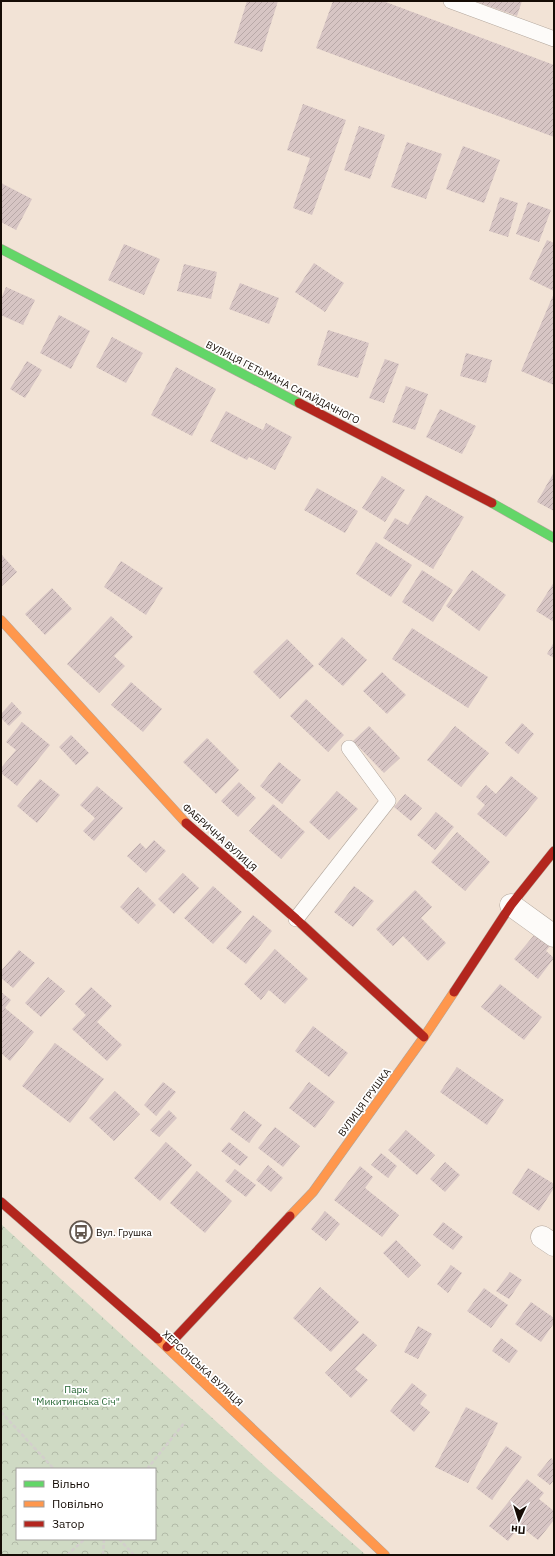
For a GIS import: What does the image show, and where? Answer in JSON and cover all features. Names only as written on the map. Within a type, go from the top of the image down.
[{"type":"street","name":"ВУЛИЦЯ ГЕТЬМАНА САГАЙДАЧНОГО","points":[[1,249],[468,490],[554,538]]},
{"type":"street","name":"ФАБРИЧНА ВУЛИЦЯ","points":[[1,620],[187,824],[296,919],[424,1037]]},
{"type":"street","name":"ВУЛИЦЯ ГРУШКА","points":[[166,1347],[313,1192],[424,1037],[511,905],[554,851]]},
{"type":"street","points":[[511,905],[554,936]]},
{"type":"street","name":"ХЕРСОНСЬКА ВУЛИЦЯ","points":[[1,1202],[166,1347],[385,1555]]},
{"type":"lane","points":[[451,1],[554,39]]},
{"type":"lane","points":[[296,919],[388,801],[349,748]]},
{"type":"path","points":[[1,1412],[53,1468]]},
{"type":"path","points":[[148,1468],[185,1422]]},
{"type":"path","points":[[67,1555],[84,1540]]},
{"type":"path","points":[[103,1555],[104,1540]]},
{"type":"path","points":[[120,1540],[134,1555]]},
{"type":"green space","name":"Парк \"Микитинська Січ\"","points":[[1,1224],[269,1470],[366,1555],[1,1555]]},
{"type":"building","points":[[247,1],[278,1],[262,52],[234,43]]},
{"type":"building","points":[[333,1],[383,1],[554,65],[554,137],[316,48]]},
{"type":"building","points":[[474,1],[522,1],[517,16]]},
{"type":"building","points":[[303,104],[346,120],[312,215],[293,208],[310,158],[287,150]]},
{"type":"building","points":[[359,126],[385,135],[370,179],[344,170]]},
{"type":"building","points":[[407,142],[442,154],[426,199],[391,187]]},
{"type":"building","points":[[463,146],[500,160],[484,203],[446,189]]},
{"type":"building","points":[[1,183],[32,199],[16,230],[1,222]]},
{"type":"building","points":[[500,197],[518,203],[508,237],[489,231]]},
{"type":"building","points":[[528,202],[551,210],[539,242],[516,234]]},
{"type":"building","points":[[547,240],[554,243],[554,291],[529,279]]},
{"type":"building","points":[[124,244],[160,259],[144,295],[108,280]]},
{"type":"building","points":[[314,263],[344,283],[325,312],[295,292]]},
{"type":"building","points":[[184,264],[217,272],[211,299],[177,291]]},
{"type":"building","points":[[240,283],[279,298],[269,324],[229,309]]},
{"type":"building","points":[[6,287],[35,300],[23,325],[1,315],[1,299]]},
{"type":"building","points":[[554,293],[554,385],[521,371]]},
{"type":"building","points":[[59,315],[90,331],[71,369],[40,353]]},
{"type":"building","points":[[328,330],[369,343],[358,378],[317,365]]},
{"type":"building","points":[[112,337],[143,353],[126,383],[96,367]]},
{"type":"building","points":[[466,353],[492,360],[486,383],[460,376]]},
{"type":"building","points":[[385,359],[399,364],[384,403],[369,398]]},
{"type":"building","points":[[27,361],[42,370],[25,398],[10,389]]},
{"type":"building","points":[[176,367],[216,389],[192,436],[151,415]]},
{"type":"building","points":[[406,386],[428,394],[415,430],[392,422]]},
{"type":"building","points":[[440,409],[476,426],[462,454],[426,437]]},
{"type":"building","points":[[226,411],[263,430],[266,423],[292,437],[275,470],[249,457],[247,460],[210,441]]},
{"type":"building","points":[[554,472],[554,511],[537,502]]},
{"type":"building","points":[[382,476],[405,490],[385,522],[362,508]]},
{"type":"building","points":[[317,488],[358,511],[345,533],[304,510]]},
{"type":"building","points":[[426,495],[464,517],[433,569],[383,538],[395,518],[408,525]]},
{"type":"building","points":[[376,542],[412,565],[391,597],[356,574]]},
{"type":"building","points":[[1,554],[17,572],[1,587]]},
{"type":"building","points":[[121,561],[163,588],[146,615],[104,587]]},
{"type":"building","points":[[422,570],[453,590],[433,622],[402,602]]},
{"type":"building","points":[[472,570],[506,595],[479,631],[446,606]]},
{"type":"building","points":[[554,582],[554,622],[536,611]]},
{"type":"building","points":[[52,588],[72,609],[45,635],[25,614]]},
{"type":"building","points":[[111,616],[133,637],[114,656],[125,666],[99,693],[67,664]]},
{"type":"building","points":[[412,628],[488,677],[468,708],[392,659]]},
{"type":"building","points":[[342,637],[367,660],[343,686],[318,664]]},
{"type":"building","points":[[287,639],[314,666],[280,699],[253,672]]},
{"type":"building","points":[[554,642],[554,658],[547,654]]},
{"type":"building","points":[[382,672],[406,695],[387,714],[363,691]]},
{"type":"building","points":[[131,682],[162,709],[143,732],[111,705]]},
{"type":"building","points":[[306,699],[344,735],[328,752],[290,716]]},
{"type":"building","points":[[12,702],[22,713],[9,726],[1,718],[1,714]]},
{"type":"building","points":[[22,722],[50,745],[17,786],[1,773],[1,768],[16,750],[6,742]]},
{"type":"building","points":[[522,723],[534,734],[518,754],[505,743]]},
{"type":"building","points":[[369,726],[400,758],[384,773],[353,741]]},
{"type":"building","points":[[455,726],[489,753],[461,787],[427,760]]},
{"type":"building","points":[[71,735],[89,753],[76,765],[59,747]]},
{"type":"building","points":[[207,738],[239,770],[216,794],[183,762]]},
{"type":"building","points":[[279,762],[301,780],[282,804],[260,786]]},
{"type":"building","points":[[511,776],[538,798],[506,837],[477,814],[485,805],[476,797],[486,785],[496,794]]},
{"type":"building","points":[[40,779],[60,795],[37,823],[17,806]]},
{"type":"building","points":[[239,782],[256,798],[238,817],[221,801]]},
{"type":"building","points":[[97,786],[123,808],[94,841],[83,831],[95,818],[80,805]]},
{"type":"building","points":[[337,791],[358,809],[329,840],[309,822]]},
{"type":"building","points":[[405,794],[422,808],[411,821],[394,807]]},
{"type":"building","points":[[273,804],[305,832],[281,859],[249,831]]},
{"type":"building","points":[[436,812],[454,827],[435,850],[417,835]]},
{"type":"building","points":[[457,832],[490,862],[465,891],[431,862]]},
{"type":"building","points":[[154,840],[166,851],[146,873],[127,856],[140,843],[146,849]]},
{"type":"building","points":[[183,873],[199,888],[174,914],[158,899]]},
{"type":"building","points":[[213,886],[242,912],[213,944],[184,918]]},
{"type":"building","points":[[354,886],[374,901],[353,927],[334,912]]},
{"type":"building","points":[[138,887],[156,905],[138,924],[120,907]]},
{"type":"building","points":[[415,890],[432,907],[421,918],[446,943],[428,961],[403,936],[393,946],[376,929]]},
{"type":"building","points":[[253,915],[272,931],[246,964],[226,948]]},
{"type":"building","points":[[535,934],[550,946],[546,951],[554,958],[538,979],[514,959]]},
{"type":"building","points":[[275,949],[308,979],[285,1004],[269,990],[261,1000],[244,984]]},
{"type":"building","points":[[19,950],[35,963],[13,988],[1,978],[1,971]]},
{"type":"building","points":[[48,977],[65,991],[41,1017],[25,1003]]},
{"type":"building","points":[[500,984],[542,1017],[524,1040],[481,1007]]},
{"type":"building","points":[[91,987],[112,1006],[97,1022],[122,1045],[107,1061],[72,1029],[86,1015],[75,1004]]},
{"type":"building","points":[[1,992],[11,1000],[5,1008],[34,1032],[10,1061],[1,1053]]},
{"type":"building","points":[[313,1026],[348,1053],[329,1077],[295,1051]]},
{"type":"building","points":[[55,1043],[104,1079],[70,1123],[22,1086]]},
{"type":"building","points":[[457,1067],[504,1100],[487,1125],[440,1092]]},
{"type":"building","points":[[163,1082],[176,1092],[156,1116],[144,1105]]},
{"type":"building","points":[[309,1082],[335,1102],[315,1128],[289,1108]]},
{"type":"building","points":[[115,1091],[140,1114],[114,1141],[89,1118]]},
{"type":"building","points":[[169,1110],[177,1118],[159,1137],[150,1130]]},
{"type":"building","points":[[244,1111],[262,1125],[249,1143],[230,1129]]},
{"type":"building","points":[[275,1127],[300,1146],[283,1167],[258,1148]]},
{"type":"building","points":[[406,1130],[435,1155],[417,1175],[388,1150]]},
{"type":"building","points":[[166,1142],[192,1165],[160,1201],[134,1178]]},
{"type":"building","points":[[229,1142],[248,1157],[240,1166],[221,1151]]},
{"type":"building","points":[[381,1153],[397,1166],[388,1178],[371,1165]]},
{"type":"building","points":[[445,1162],[460,1175],[445,1192],[430,1179]]},
{"type":"building","points":[[268,1165],[283,1178],[271,1192],[256,1180]]},
{"type":"building","points":[[360,1166],[373,1177],[365,1188],[399,1215],[382,1237],[334,1200]]},
{"type":"building","points":[[528,1168],[554,1184],[554,1188],[539,1211],[512,1193]]},
{"type":"building","points":[[235,1169],[256,1185],[246,1197],[225,1181]]},
{"type":"building","points":[[197,1171],[232,1201],[205,1233],[170,1203]]},
{"type":"building","points":[[325,1211],[340,1224],[326,1241],[311,1229]]},
{"type":"building","points":[[443,1222],[463,1237],[453,1250],[433,1235]]},
{"type":"building","points":[[396,1240],[421,1265],[408,1278],[383,1253]]},
{"type":"building","points":[[451,1265],[462,1273],[448,1293],[437,1284]]},
{"type":"building","points":[[510,1272],[522,1280],[509,1299],[496,1291]]},
{"type":"building","points":[[320,1287],[359,1322],[331,1352],[293,1318]]},
{"type":"building","points":[[484,1288],[508,1305],[491,1328],[467,1311]]},
{"type":"building","points":[[531,1302],[554,1318],[554,1323],[541,1342],[515,1324]]},
{"type":"building","points":[[418,1326],[432,1334],[418,1359],[404,1352]]},
{"type":"building","points":[[363,1333],[377,1345],[355,1369],[368,1380],[351,1398],[325,1373]]},
{"type":"building","points":[[501,1338],[518,1351],[509,1363],[492,1351]]},
{"type":"building","points":[[412,1383],[427,1395],[420,1404],[430,1412],[414,1432],[390,1411]]},
{"type":"building","points":[[466,1407],[498,1423],[468,1483],[435,1467]]},
{"type":"building","points":[[506,1446],[522,1457],[492,1500],[476,1488]]},
{"type":"building","points":[[551,1458],[554,1461],[554,1480],[550,1485],[537,1475]]},
{"type":"building","points":[[527,1479],[544,1493],[539,1499],[554,1511],[554,1520],[538,1540],[520,1526],[508,1541],[489,1526]]},
{"type":"traffic: fast","points":[[1,249],[299,403]]},
{"type":"traffic: fast","points":[[492,503],[554,538]]},
{"type":"traffic: slow","points":[[1,620],[186,823]]},
{"type":"traffic: slow","points":[[290,1216],[313,1192],[424,1037],[454,992]]},
{"type":"traffic: slow","points":[[158,1339],[385,1555]]},
{"type":"traffic: jam","points":[[299,403],[492,503]]},
{"type":"traffic: jam","points":[[186,823],[296,919],[424,1037]]},
{"type":"traffic: jam","points":[[454,992],[511,905],[554,851]]},
{"type":"traffic: jam","points":[[1,1202],[158,1339]]},
{"type":"traffic: jam","points":[[167,1347],[290,1216]]},
{"type":"place","name":"Вул. Грушка","points":[[81,1232]]}]
